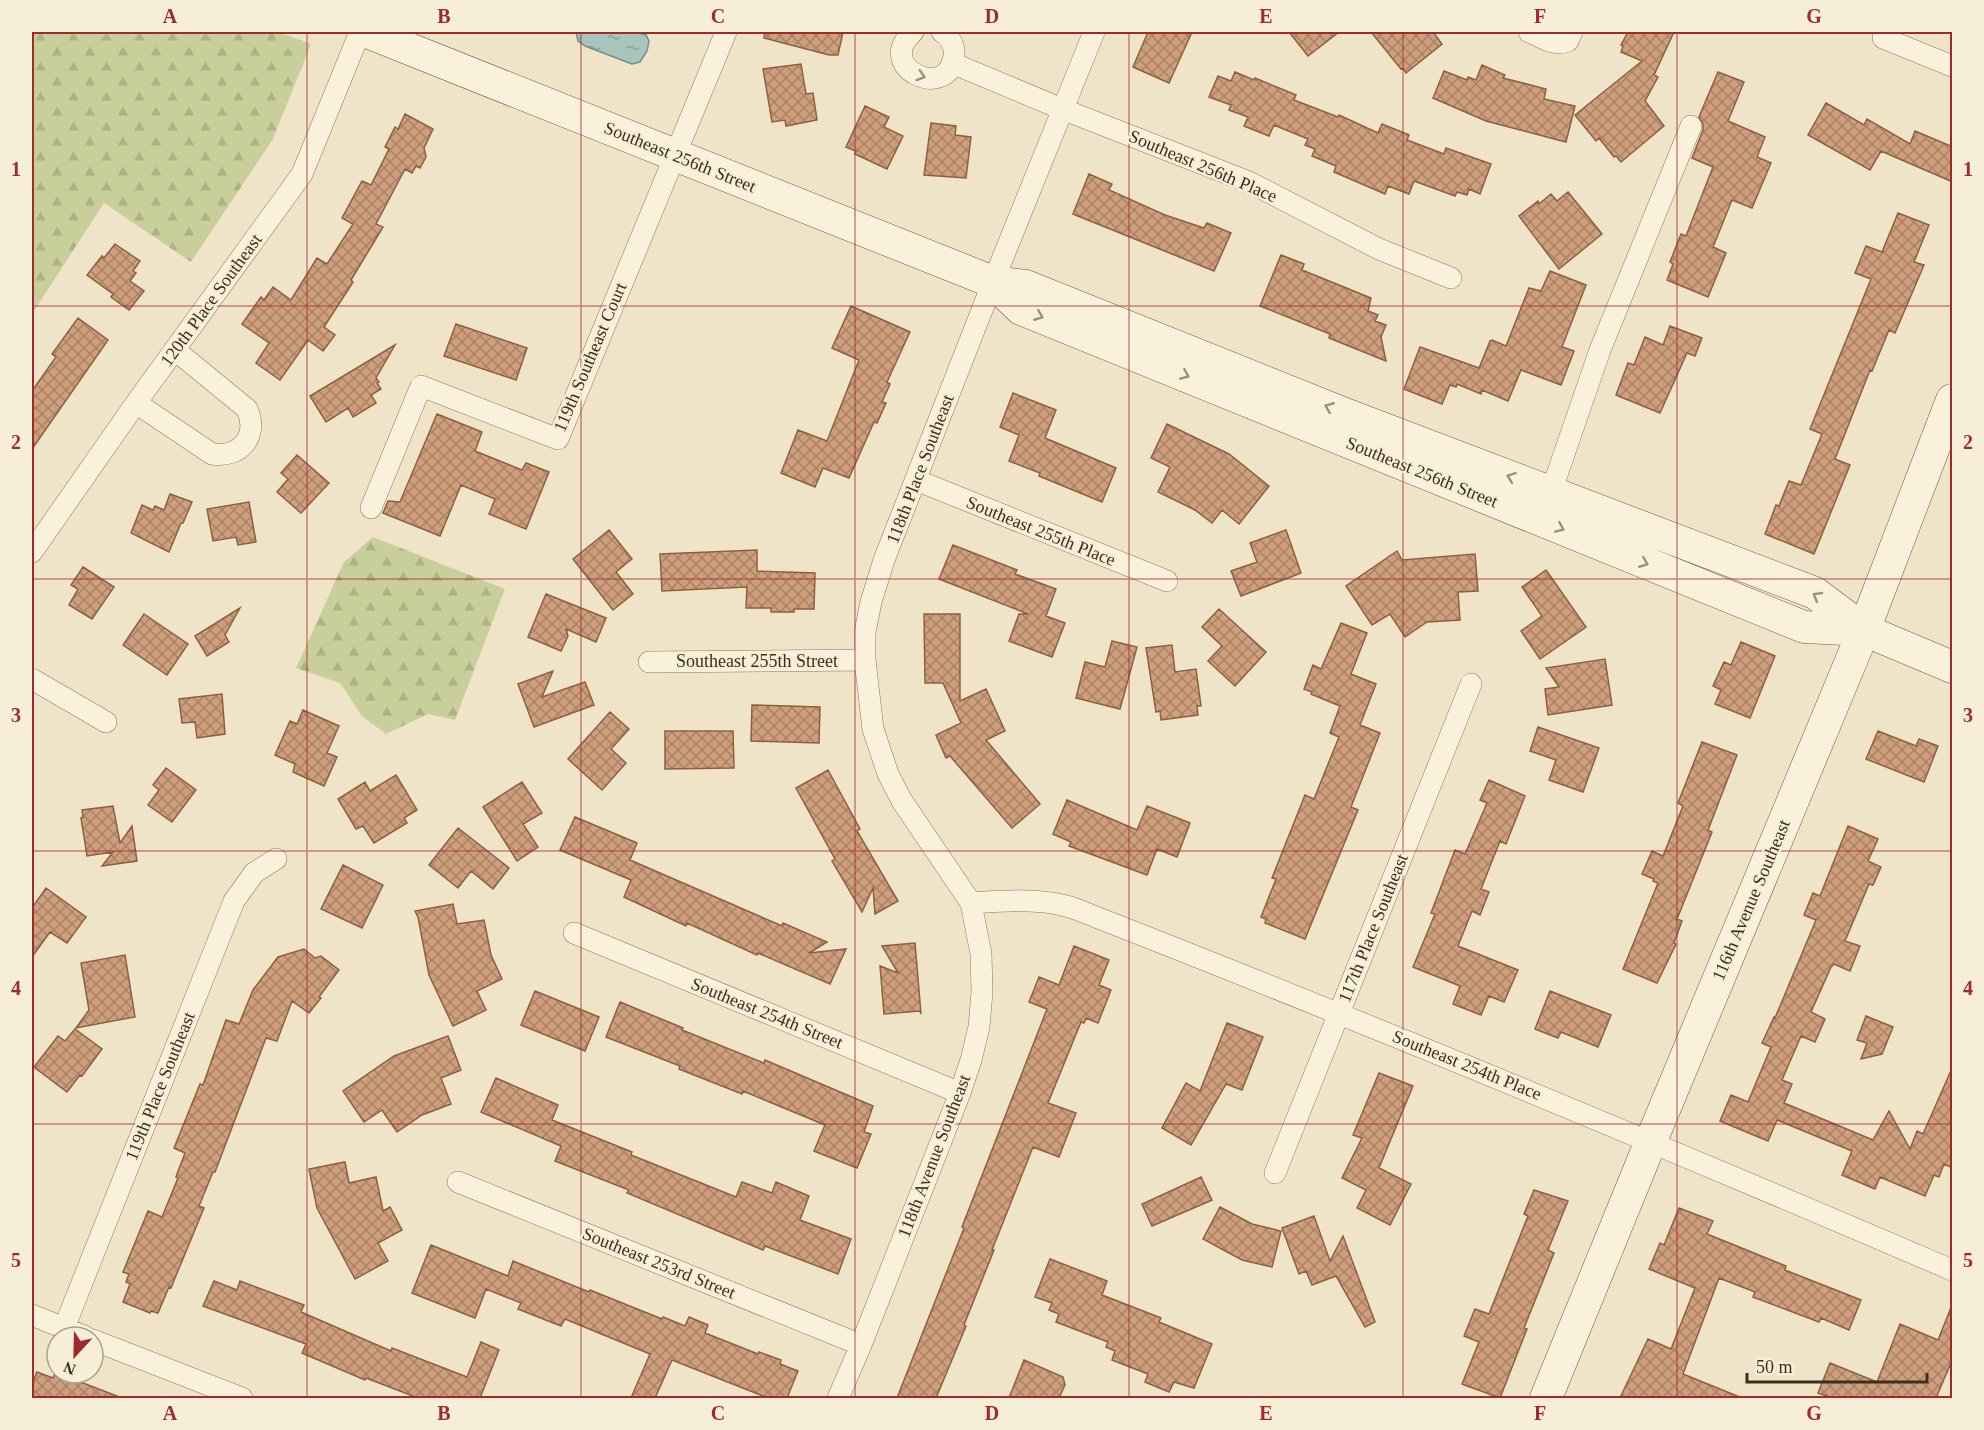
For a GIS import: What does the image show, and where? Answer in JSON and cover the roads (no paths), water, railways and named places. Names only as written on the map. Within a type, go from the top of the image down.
[{"type":"main road","name":"Southeast 256th Street","points":[[367,32],[993,282],[1026,286],[1345,414],[1815,593],[1864,630],[1953,667]]},
{"type":"main road","name":"Southeast 256th Street","points":[[993,282],[1021,309],[1804,627],[1864,630]]},
{"type":"main road","name":"116th Avenue Southeast","points":[[1546,1398],[1864,630],[1951,407]]},
{"type":"street","name":"120th Place Southeast","points":[[32,552],[136,403],[302,174],[360,32]]},
{"type":"street","points":[[675,155],[726,32]]},
{"type":"street","points":[[913,32],[904,43],[903,61],[914,75],[932,79],[940,76],[952,63],[953,47],[950,39],[942,32]]},
{"type":"street","name":"118th Place Southeast","points":[[971,903],[902,801],[888,774],[873,729],[865,632],[884,560],[1094,32]]},
{"type":"street","points":[[1529,32],[1553,43],[1562,44],[1568,41],[1572,32]]},
{"type":"street","points":[[1883,38],[1953,66]]},
{"type":"street","name":"Southeast 256th Place","points":[[952,63],[1249,182],[1379,249],[1451,279]]},
{"type":"street","points":[[1551,492],[1600,350],[1691,126]]},
{"type":"street","name":"119th Southeast Court","points":[[371,508],[420,386],[558,439],[675,155]]},
{"type":"street","points":[[136,403],[212,454],[222,455],[233,452],[246,442],[251,428],[247,409],[175,350]]},
{"type":"street","name":"Southeast 255th Place","points":[[916,480],[1167,582]]},
{"type":"street","name":"Southeast 255th Street","points":[[649,662],[866,660]]},
{"type":"street","points":[[32,679],[106,722]]},
{"type":"street","name":"117th Place Southeast","points":[[1275,1173],[1471,684]]},
{"type":"street","name":"119th Place Southeast","points":[[65,1325],[234,901],[254,873],[276,859]]},
{"type":"street","name":"Southeast 254th Place","points":[[971,903],[1011,900],[1065,906],[1339,1013],[1651,1141],[1953,1270]]},
{"type":"street","name":"118th Avenue Southeast","points":[[838,1398],[861,1345],[971,1060],[979,1027],[982,992],[981,954],[971,903]]},
{"type":"street","name":"Southeast 254th Street","points":[[574,933],[960,1093]]},
{"type":"street","name":"Southeast 253rd Street","points":[[458,1182],[861,1345]]},
{"type":"street","points":[[32,1315],[57,1325]]},
{"type":"street","points":[[105,1345],[242,1398]]},
{"type":"water","points":[[576,32],[636,32],[646,35],[649,41],[647,51],[640,62],[632,64],[585,46],[578,41]]}]
